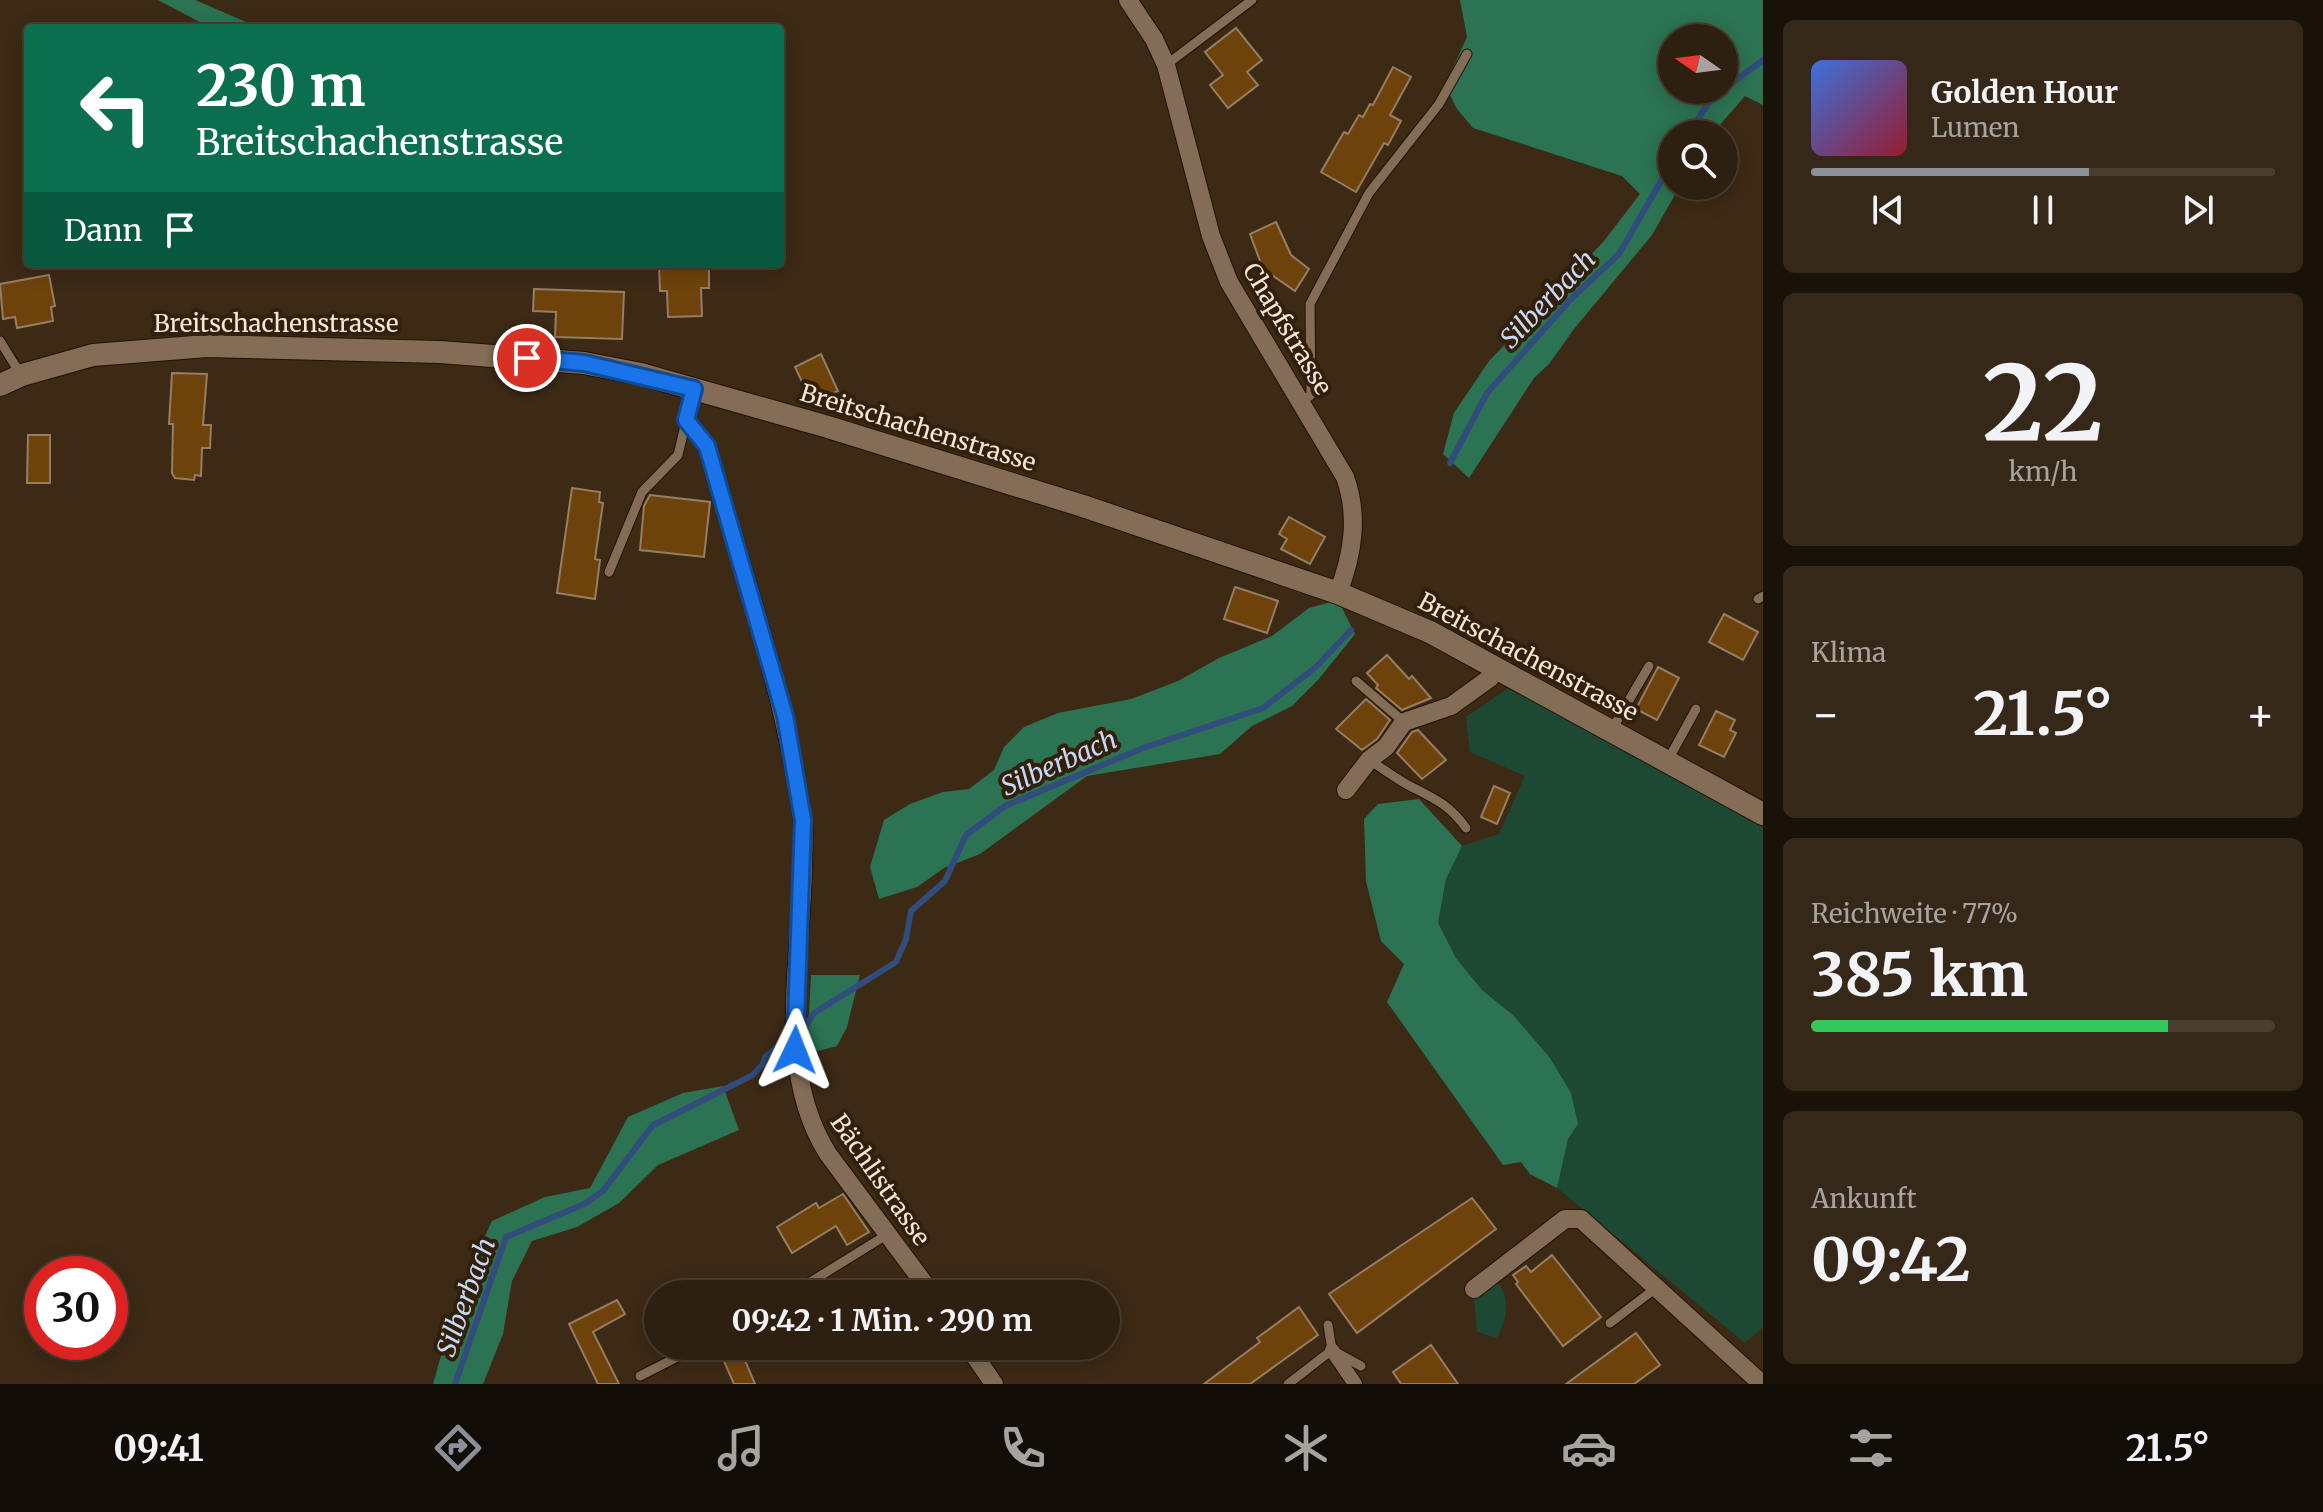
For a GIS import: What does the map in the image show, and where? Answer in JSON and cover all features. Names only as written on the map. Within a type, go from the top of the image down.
[{"type":"street","name":"Chapfstrasse","points":[[1128,0],[1154,39],[1166,65],[1211,236],[1229,282],[1335,454],[1352,498],[1352,544],[1338,593]]},
{"type":"street","name":"Breitschachenstrasse","points":[[0,385],[22,375],[93,355],[207,346],[440,352],[584,363],[694,389],[1083,506],[1338,593],[1404,620],[1495,667],[1763,814]]},
{"type":"street","points":[[686,420],[694,389]]},
{"type":"street","name":"Bächlistrasse","points":[[686,420],[707,446],[766,642],[785,716],[803,820],[795,1050],[800,1091],[821,1144],[848,1185],[922,1280]]},
{"type":"street","points":[[1346,790],[1369,760],[1386,747],[1404,722],[1451,706],[1490,678],[1495,667]]},
{"type":"street","points":[[1474,1289],[1565,1219],[1581,1219],[1762,1384]]},
{"type":"street","points":[[1332,1350],[1355,1384]]},
{"type":"street","points":[[978,1360],[994,1384]]},
{"type":"lane","points":[[1166,65],[1252,0]]},
{"type":"lane","points":[[1302,401],[1311,395],[1308,322],[1315,293],[1369,193],[1439,104],[1467,54]]},
{"type":"lane","points":[[0,341],[22,375]]},
{"type":"lane","points":[[609,572],[642,492],[678,455],[686,420]]},
{"type":"lane","points":[[1611,731],[1649,666]]},
{"type":"lane","points":[[1356,681],[1404,722]]},
{"type":"lane","points":[[1667,762],[1696,709]]},
{"type":"lane","points":[[1369,760],[1409,786],[1441,800],[1466,828]]},
{"type":"lane","points":[[814,1280],[888,1234]]},
{"type":"lane","points":[[1610,1323],[1656,1288]]},
{"type":"lane","points":[[1328,1325],[1332,1350]]},
{"type":"lane","points":[[1332,1350],[1361,1366]]},
{"type":"lane","points":[[1288,1384],[1332,1350]]},
{"type":"lane","points":[[640,1376],[671,1360]]},
{"type":"green space","points":[[158,0],[195,0],[251,24],[203,24]]},
{"type":"green space","points":[[1460,0],[1763,0],[1763,105],[1745,96],[1724,120],[1658,120],[1658,200],[1672,200],[1652,235],[1549,364],[1534,378],[1469,478],[1443,454],[1454,413],[1489,361],[1604,241],[1640,194],[1622,176],[1473,128],[1457,109],[1445,85],[1467,37]]},
{"type":"green space","points":[[1338,600],[1355,634],[1318,680],[1292,706],[1252,726],[1220,754],[1087,776],[980,854],[944,868],[917,887],[879,899],[870,867],[884,820],[910,804],[943,792],[969,789],[994,770],[1004,747],[1024,727],[1058,713],[1131,699],[1178,681],[1219,658],[1272,636],[1309,608]]},
{"type":"green space","points":[[1513,685],[1763,828],[1763,1327],[1745,1343],[1557,1188],[1568,1139],[1578,1124],[1533,1041],[1513,1015],[1482,990],[1456,958],[1438,923],[1446,879],[1462,846],[1499,834],[1525,776],[1470,752],[1466,717]]},
{"type":"green space","points":[[1419,799],[1462,846],[1446,879],[1438,923],[1456,958],[1482,990],[1513,1015],[1550,1058],[1571,1093],[1578,1124],[1568,1139],[1557,1188],[1530,1174],[1521,1162],[1503,1165],[1387,1002],[1404,964],[1381,941],[1366,881],[1364,819],[1378,804]]},
{"type":"green space","points":[[811,975],[860,975],[847,1027],[837,1046],[807,1054]]},
{"type":"green space","points":[[723,1086],[739,1130],[658,1165],[619,1203],[577,1227],[532,1241],[512,1281],[503,1334],[483,1384],[433,1384],[460,1289],[492,1221],[545,1197],[590,1188],[628,1117],[683,1093]]},
{"type":"green space","points":[[1499,1283],[1506,1310],[1497,1338],[1477,1332],[1474,1297],[1484,1296],[1491,1285]]},
{"type":"building","points":[[1236,28],[1262,60],[1247,72],[1258,85],[1228,108],[1210,85],[1223,75],[1205,52]]},
{"type":"building","points":[[1393,67],[1411,77],[1390,115],[1401,121],[1388,145],[1384,143],[1356,192],[1321,172],[1344,132],[1348,134],[1359,115],[1363,117],[1370,104],[1373,105]]},
{"type":"building","points":[[1276,222],[1291,255],[1309,269],[1295,291],[1263,269],[1250,234]]},
{"type":"building","points":[[659,268],[709,268],[709,288],[701,288],[702,316],[668,317],[667,291],[660,291]]},
{"type":"building","points":[[49,275],[55,306],[51,307],[53,321],[17,328],[15,317],[3,319],[0,284]]},
{"type":"building","points":[[534,289],[624,292],[622,339],[555,337],[556,312],[533,311]]},
{"type":"building","points":[[821,354],[838,391],[812,403],[795,367]]},
{"type":"building","points":[[172,373],[207,374],[203,425],[211,425],[210,448],[202,448],[201,476],[195,475],[194,480],[175,478],[172,473],[173,424],[169,424]]},
{"type":"building","points":[[28,435],[50,435],[50,483],[27,483]]},
{"type":"building","points":[[572,488],[600,492],[599,502],[603,503],[595,559],[600,560],[595,599],[557,593]]},
{"type":"building","points":[[650,495],[710,502],[704,557],[640,550],[644,506]]},
{"type":"building","points":[[1289,517],[1325,537],[1310,564],[1281,549],[1287,539],[1279,534]]},
{"type":"building","points":[[1235,587],[1278,601],[1267,633],[1224,619]]},
{"type":"building","points":[[1724,614],[1758,632],[1743,660],[1709,642]]},
{"type":"building","points":[[1387,655],[1409,679],[1412,676],[1431,698],[1402,710],[1376,688],[1378,685],[1367,673]]},
{"type":"building","points":[[1658,667],[1679,678],[1657,720],[1636,709]]},
{"type":"building","points":[[1366,699],[1390,720],[1377,739],[1362,750],[1336,729]]},
{"type":"building","points":[[1716,711],[1735,720],[1730,730],[1736,733],[1724,757],[1699,745]]},
{"type":"building","points":[[1418,730],[1446,760],[1422,779],[1397,753],[1412,732]]},
{"type":"building","points":[[1494,786],[1510,793],[1497,824],[1481,817]]},
{"type":"building","points":[[843,1194],[869,1232],[847,1245],[836,1226],[792,1253],[777,1227],[816,1203],[819,1208]]},
{"type":"building","points":[[1472,1198],[1496,1229],[1357,1333],[1329,1294]]},
{"type":"building","points":[[1552,1255],[1601,1317],[1563,1346],[1516,1284],[1518,1282],[1513,1275],[1526,1266],[1531,1272]]},
{"type":"building","points":[[617,1300],[625,1314],[593,1332],[619,1384],[598,1384],[569,1324]]},
{"type":"building","points":[[1299,1307],[1318,1335],[1250,1384],[1204,1384],[1260,1342],[1257,1338]]},
{"type":"building","points":[[1636,1333],[1660,1365],[1634,1384],[1566,1384]]},
{"type":"building","points":[[1431,1345],[1458,1384],[1401,1384],[1393,1372]]},
{"type":"building","points":[[724,1360],[745,1360],[755,1384],[734,1384]]},
{"type":"waterway","name":"Silberbach","points":[[1738,79],[1763,60]]},
{"type":"waterway","name":"Silberbach","points":[[1697,120],[1708,104]]},
{"type":"waterway","name":"Silberbach","points":[[1450,463],[1487,393],[1572,298],[1619,254],[1658,186]]},
{"type":"waterway","name":"Silberbach","points":[[805,1026],[814,1013],[896,962],[906,939],[911,911],[945,881],[966,835],[1005,806],[1143,748],[1263,708],[1316,667],[1351,630]]},
{"type":"waterway","name":"Silberbach","points":[[455,1384],[506,1237],[584,1204],[603,1191],[653,1125],[753,1075],[765,1057],[787,1039]]},
{"type":"route","points":[[527,358],[584,363],[641,374],[694,389],[686,420],[707,446],[766,642],[785,716],[803,820],[795,1050]]}]
